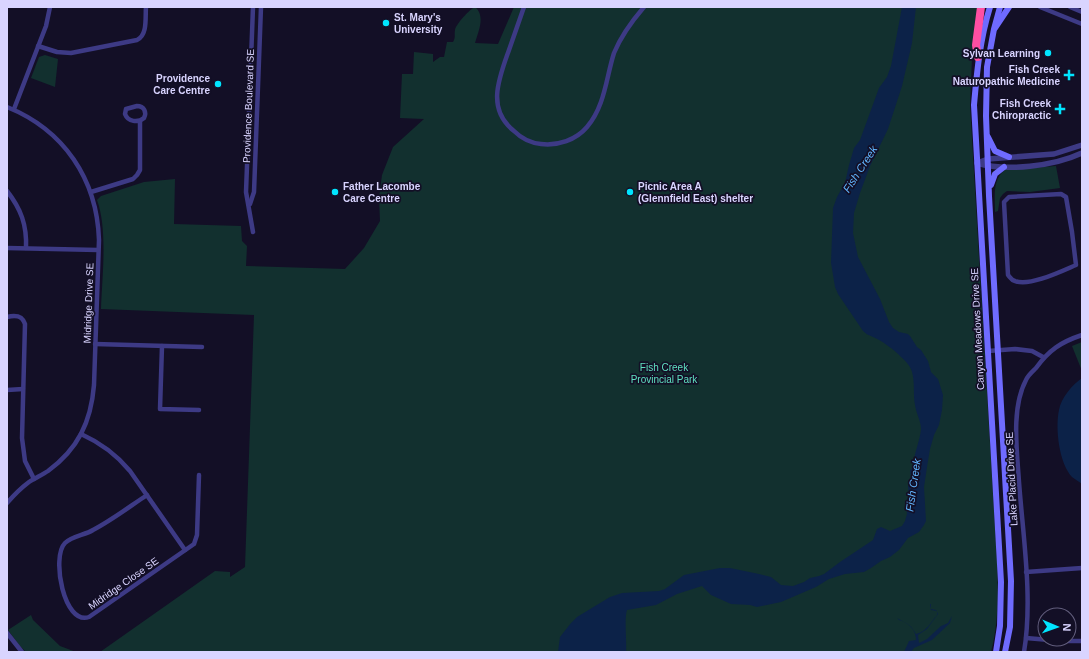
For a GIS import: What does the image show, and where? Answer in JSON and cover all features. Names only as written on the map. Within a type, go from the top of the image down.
[{"type":"highway","points":[[978,57],[976,45],[981,7]]},
{"type":"main road","name":"Canyon Meadows Drive SE","points":[[990,7],[978,57],[974,105],[1001,582],[1000,626],[996,652]]},
{"type":"main road","name":"Canyon Meadows Drive SE","points":[[1000,7],[994,29],[987,67],[986,82],[989,196],[1011,581],[1010,627],[1005,652]]},
{"type":"main road","points":[[994,29],[1009,7]]},
{"type":"main road","points":[[987,134],[995,151],[1009,157]]},
{"type":"main road","points":[[989,196],[992,180],[995,174],[1004,167]]},
{"type":"street","points":[[14,109],[46,26],[50,7]]},
{"type":"street","points":[[38,46],[57,52],[72,53],[137,40],[143,35],[145,30],[146,7]]},
{"type":"street","name":"Providence Boulevard SE","points":[[250,205],[246,192],[253,7]]},
{"type":"street","name":"Providence Boulevard SE","points":[[253,232],[250,217],[250,205],[254,192],[261,7]]},
{"type":"street","points":[[524,7],[499,76],[497,106],[503,120],[513,131],[530,141],[544,144],[559,143],[575,137],[581,133],[593,119],[600,103],[617,47],[631,22],[644,7]]},
{"type":"street","points":[[1040,7],[1082,24]]},
{"type":"street","points":[[1070,7],[1082,12]]},
{"type":"street","points":[[137,106],[142,107],[145,111],[145,115],[143,120],[140,120],[128,119],[125,111],[128,108],[137,106]]},
{"type":"street","name":"Midridge Drive SE","points":[[7,107],[14,109],[39,124],[61,143],[78,166],[91,192],[97,220],[98,250],[93,400],[89,416],[81,434],[72,448],[59,462],[47,472],[18,491],[7,503]]},
{"type":"street","points":[[91,192],[133,179],[137,175],[140,170],[140,120]]},
{"type":"street","points":[[977,163],[988,158],[1054,154],[1082,145]]},
{"type":"street","points":[[977,163],[988,166],[1004,167],[1055,163],[1082,153]]},
{"type":"street","points":[[7,191],[24,219],[26,248]]},
{"type":"street","points":[[1076,265],[1066,197],[1061,194],[1009,197],[1004,202],[1008,275],[1011,279],[1016,282],[1036,281],[1082,264]]},
{"type":"street","points":[[7,248],[98,250]]},
{"type":"street","points":[[7,316],[19,316],[25,324],[22,444],[27,467],[34,480]]},
{"type":"street","name":"Lake Placid Drive SE","points":[[1024,652],[1028,609],[1016,436],[1019,401],[1026,380],[1043,358],[1059,344],[1082,335]]},
{"type":"street","points":[[95,344],[202,347]]},
{"type":"street","points":[[162,346],[160,409],[199,410]]},
{"type":"street","points":[[988,351],[1015,349],[1032,351],[1043,358]]},
{"type":"street","points":[[7,390],[23,389]]},
{"type":"street","points":[[81,434],[101,444],[114,453],[130,471],[186,550],[194,544],[196,538],[199,475]]},
{"type":"street","name":"Midridge Close SE","points":[[147,495],[101,525],[69,540],[64,544],[59,564],[61,586],[74,613],[81,618],[89,618],[186,550]]},
{"type":"street","points":[[1026,572],[1082,568]]},
{"type":"street","points":[[7,633],[18,651]]},
{"type":"street","points":[[1026,638],[1082,641]]},
{"type":"green space","name":"Fish Creek Provincial Park","points":[[475,7],[481,19],[475,43],[498,44],[514,7],[978,7],[972,58],[970,105],[997,562],[997,618],[991,652],[100,652],[215,571],[230,572],[230,577],[245,567],[254,315],[101,309],[103,239],[97,200],[101,196],[144,182],[175,179],[174,224],[241,226],[242,241],[247,246],[246,266],[345,269],[364,248],[380,221],[379,198],[382,175],[393,147],[424,119],[400,118],[402,74],[413,74],[414,52],[433,54],[433,62],[440,57],[444,57],[447,42],[453,42],[455,37],[456,27]]},
{"type":"green space","points":[[45,55],[58,59],[55,87],[31,78],[39,57]]},
{"type":"green space","points":[[1056,166],[1060,188],[1030,192],[1007,191],[1000,198],[998,211],[995,212],[996,184],[998,178],[1005,170]]},
{"type":"green space","points":[[1082,342],[1082,371],[1072,346]]},
{"type":"green space","points":[[31,615],[33,620],[60,646],[76,652],[26,652],[8,630]]},
{"type":"water","name":"Fish Creek","points":[[902,7],[916,7],[912,43],[902,86],[888,129],[870,166],[860,193],[854,213],[853,233],[858,257],[880,299],[889,322],[893,328],[899,332],[908,334],[917,347],[921,350],[928,361],[931,372],[938,379],[943,395],[939,425],[930,449],[924,487],[926,521],[924,525],[919,532],[908,538],[899,550],[864,572],[845,574],[829,579],[816,587],[781,602],[757,607],[731,604],[711,595],[702,586],[677,594],[656,605],[627,610],[626,652],[558,652],[560,637],[571,623],[577,617],[610,597],[622,593],[659,591],[665,589],[684,575],[720,568],[730,568],[759,574],[771,577],[781,585],[793,586],[810,578],[824,574],[873,540],[877,529],[881,527],[890,531],[902,526],[905,521],[907,514],[906,504],[909,497],[908,486],[911,477],[910,471],[913,466],[921,429],[915,405],[912,372],[908,364],[896,352],[863,331],[838,294],[835,287],[831,263],[833,208],[845,183],[854,148],[860,140],[879,88],[887,77],[891,66]]},
{"type":"water","points":[[1082,378],[1082,484],[1072,477],[1064,463],[1059,445],[1058,417],[1060,405],[1065,396],[1074,384]]},
{"type":"water","points":[[937,612],[938,614],[927,629],[918,635],[919,643],[927,639],[941,626],[948,623],[952,616],[950,623],[932,640],[914,648],[911,652],[904,652],[909,641],[916,640],[915,633],[911,627],[916,634],[923,631],[937,615]]},
{"type":"place","name":"St. Mary's University","points":[[386,23]]},
{"type":"place","name":"Sylvan Learning","points":[[1048,53]]},
{"type":"place","name":"Fish Creek Naturopathic Medicine","points":[[1069,75]]},
{"type":"place","name":"Providence Care Centre","points":[[218,84]]},
{"type":"place","name":"Fish Creek Chiropractic","points":[[1060,109]]},
{"type":"place","name":"Father Lacombe Care Centre","points":[[335,192]]},
{"type":"place","name":"Picnic Area A (Glennfield East) shelter","points":[[630,192]]}]
